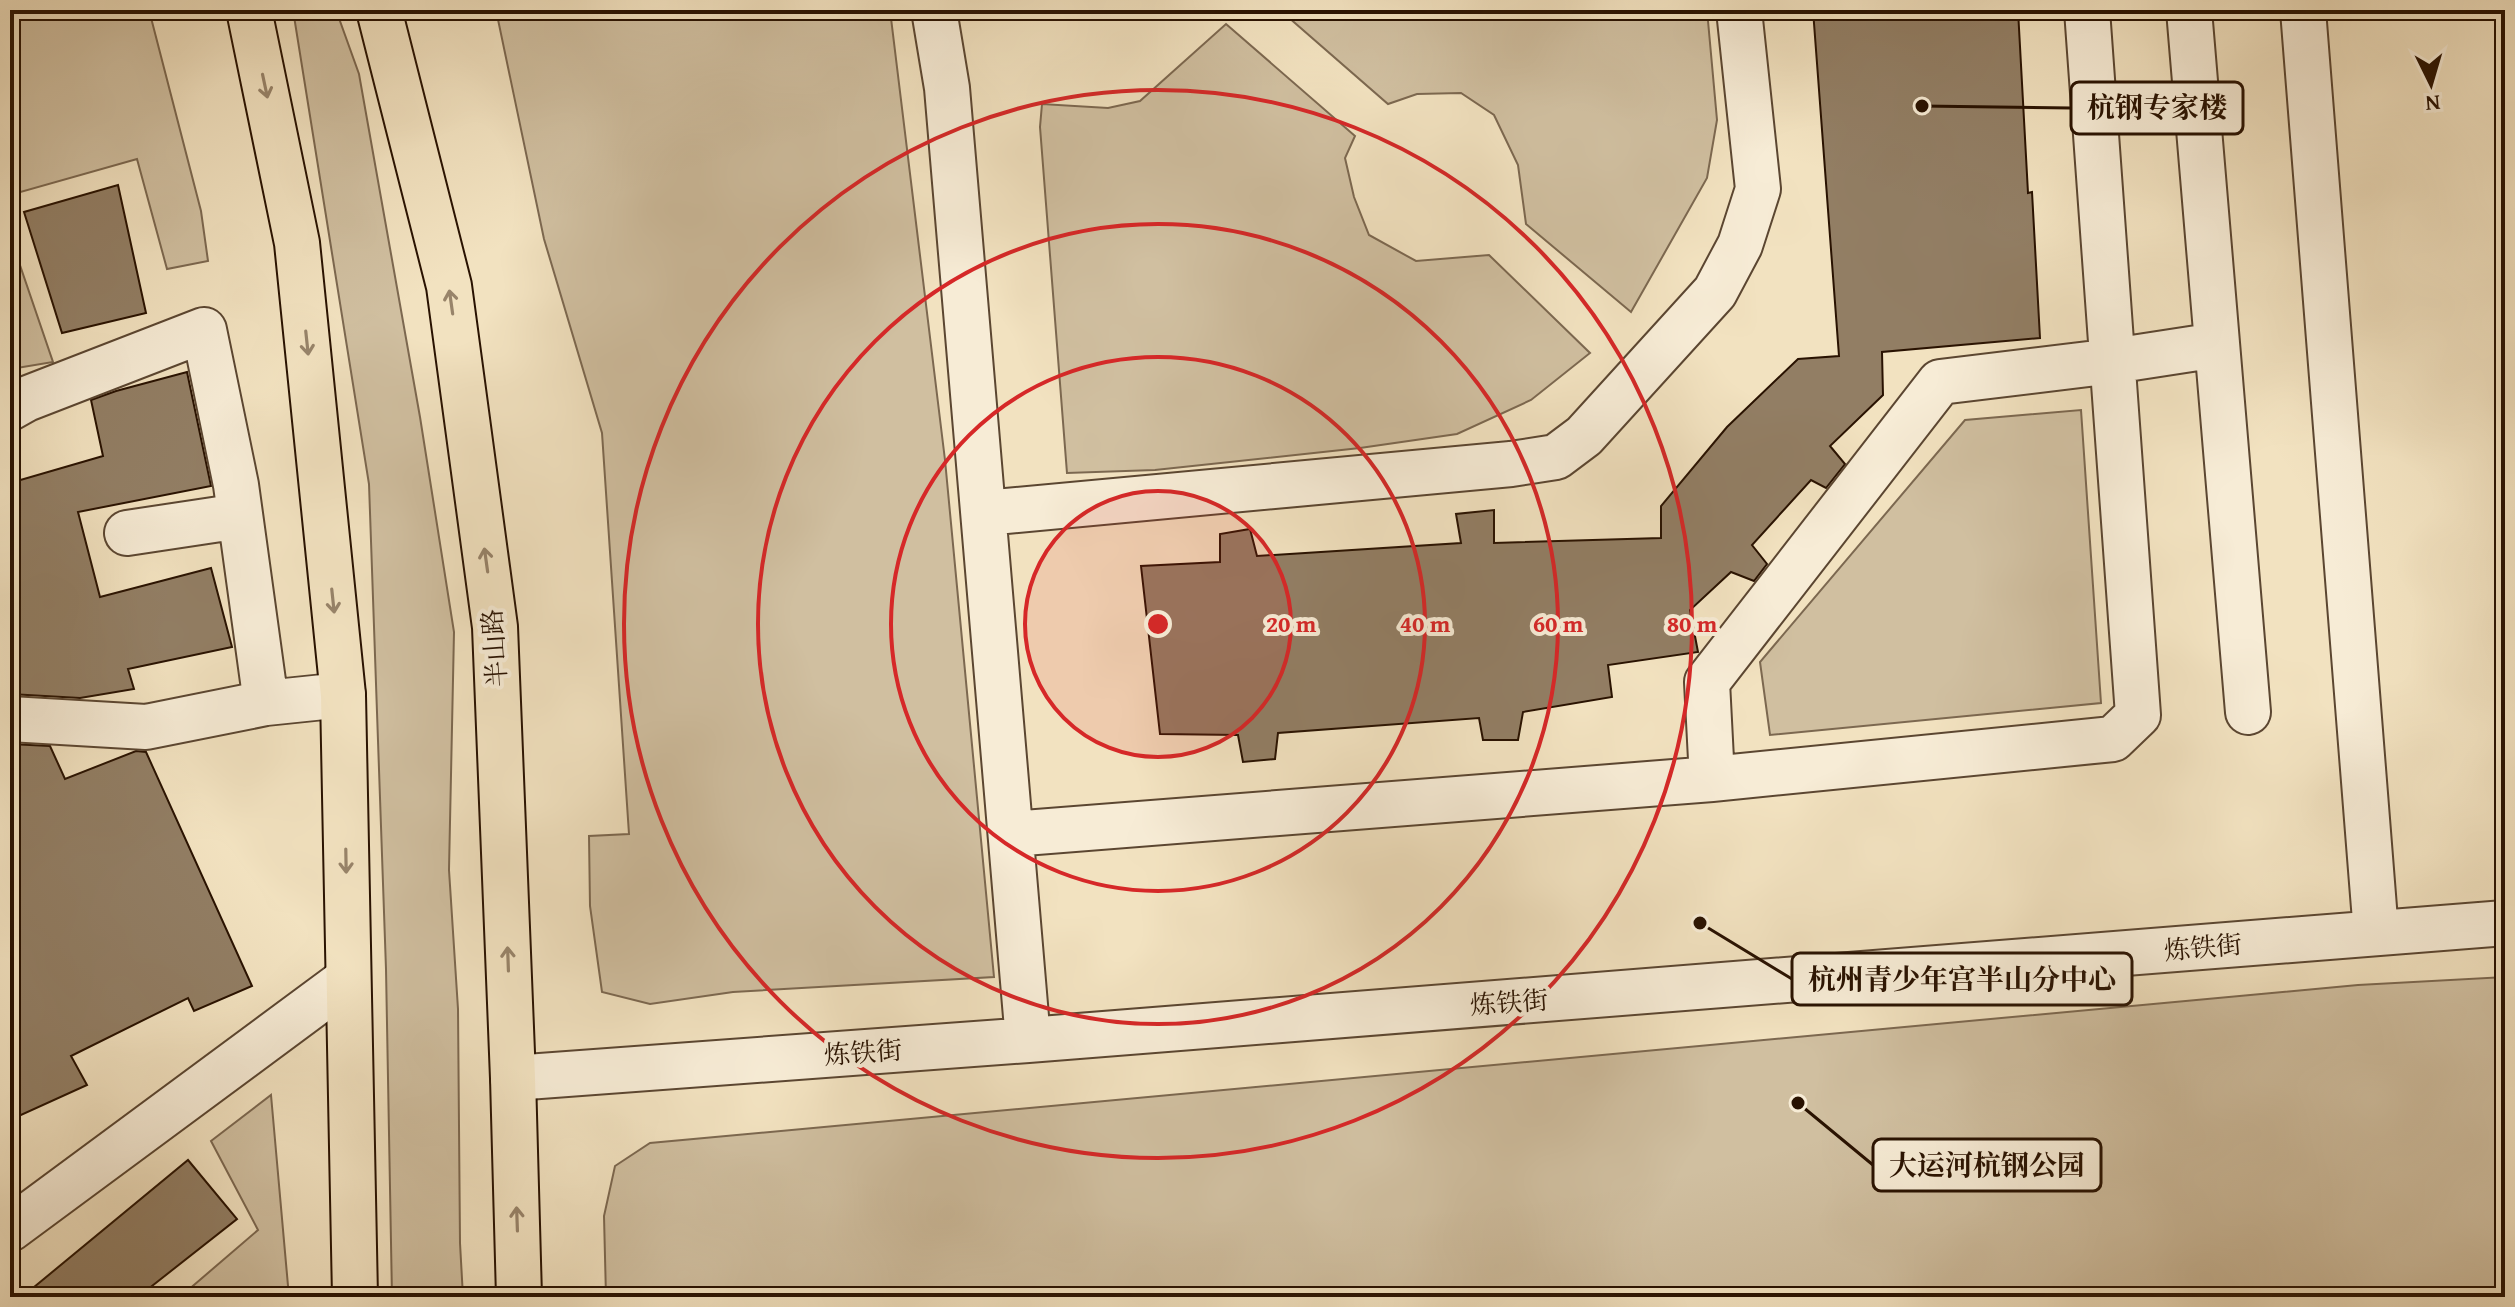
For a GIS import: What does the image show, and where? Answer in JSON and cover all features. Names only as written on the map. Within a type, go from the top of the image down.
[{"type":"main road","points":[[249,10],[297,243],[343,695],[355,1297]]},
{"type":"main road","name":"半山路","points":[[379,10],[449,286],[495,627],[519,1297]]},
{"type":"street","points":[[934,10],[947,88],[1028,1040]]},
{"type":"street","points":[[985,513],[1511,464],[1556,457],[1584,436],[1715,292],[1740,245],[1758,189],[1739,10]]},
{"type":"street","points":[[1011,834],[1712,779],[2113,739],[2138,715],[2087,10]]},
{"type":"street","points":[[2189,10],[2248,712]]},
{"type":"street","points":[[2303,10],[2376,933]]},
{"type":"street","points":[[10,408],[204,330],[236,485],[266,703]]},
{"type":"street","points":[[1712,779],[1707,682],[1940,382],[2217,345]]},
{"type":"street","points":[[127,533],[240,516]]},
{"type":"street","points":[[10,719],[146,727],[266,703],[343,695]]},
{"type":"street","name":"炼铁街","points":[[513,1078],[2505,923]]},
{"type":"street","points":[[10,1229],[348,979]]},
{"type":"shaded area","points":[[10,10],[149,10],[201,211],[208,261],[167,269],[137,159],[10,195]]},
{"type":"shaded area","points":[[293,10],[336,10],[359,74],[420,417],[454,632],[449,870],[458,1009],[463,1297],[392,1297],[386,969],[369,484]]},
{"type":"shaded area","points":[[496,10],[890,10],[945,460],[994,977],[733,992],[650,1004],[602,992],[590,906],[589,836],[629,834],[602,433],[544,239]]},
{"type":"shaded area","points":[[1280,10],[1707,10],[1717,120],[1707,178],[1631,312],[1526,224],[1518,165],[1494,115],[1461,93],[1417,94],[1388,104]]},
{"type":"shaded area","points":[[1226,24],[1355,136],[1345,158],[1354,197],[1369,235],[1416,261],[1489,255],[1590,353],[1531,400],[1457,434],[1360,448],[1155,470],[1067,473],[1040,127],[1042,104],[1108,108],[1140,101]]},
{"type":"shaded area","points":[[10,236],[53,362],[17,368],[10,366]]},
{"type":"shaded area","points":[[2081,410],[2101,703],[1770,735],[1760,662],[1965,420]]},
{"type":"shaded area","points":[[2505,977],[2505,1297],[606,1297],[604,1216],[615,1166],[650,1143],[2358,985]]},
{"type":"shaded area","points":[[271,1095],[289,1297],[180,1297],[258,1230],[211,1141]]},
{"type":"building","points":[[1813,10],[2018,10],[2040,338],[1882,352],[1883,395],[1830,446],[1845,464],[1826,488],[1811,480],[1752,545],[1767,564],[1754,581],[1731,572],[1690,610],[1698,652],[1608,665],[1612,697],[1523,712],[1518,740],[1483,740],[1479,718],[1278,733],[1275,759],[1243,762],[1238,735],[1160,734],[1141,566],[1220,562],[1220,534],[1250,529],[1257,556],[1461,543],[1456,514],[1494,510],[1494,543],[1661,538],[1661,506],[1727,427],[1798,359],[1839,356]]},
{"type":"building","points":[[118,185],[146,313],[62,333],[24,212]]},
{"type":"building","points":[[187,372],[211,486],[78,512],[100,597],[211,568],[232,647],[128,669],[134,689],[80,698],[10,694],[10,483],[103,456],[91,400]]},
{"type":"building","points":[[10,744],[50,746],[65,779],[136,751],[146,752],[252,986],[194,1011],[188,998],[71,1056],[87,1085],[10,1120]]},
{"type":"building","points":[[188,1160],[237,1219],[138,1297],[22,1297]]},
{"type":"place","name":"杭钢专家楼","points":[[1922,106]]},
{"type":"place","name":"杭州青少年宫半山分中心","points":[[1700,923]]},
{"type":"place","name":"大运河杭钢公园","points":[[1798,1103]]}]
